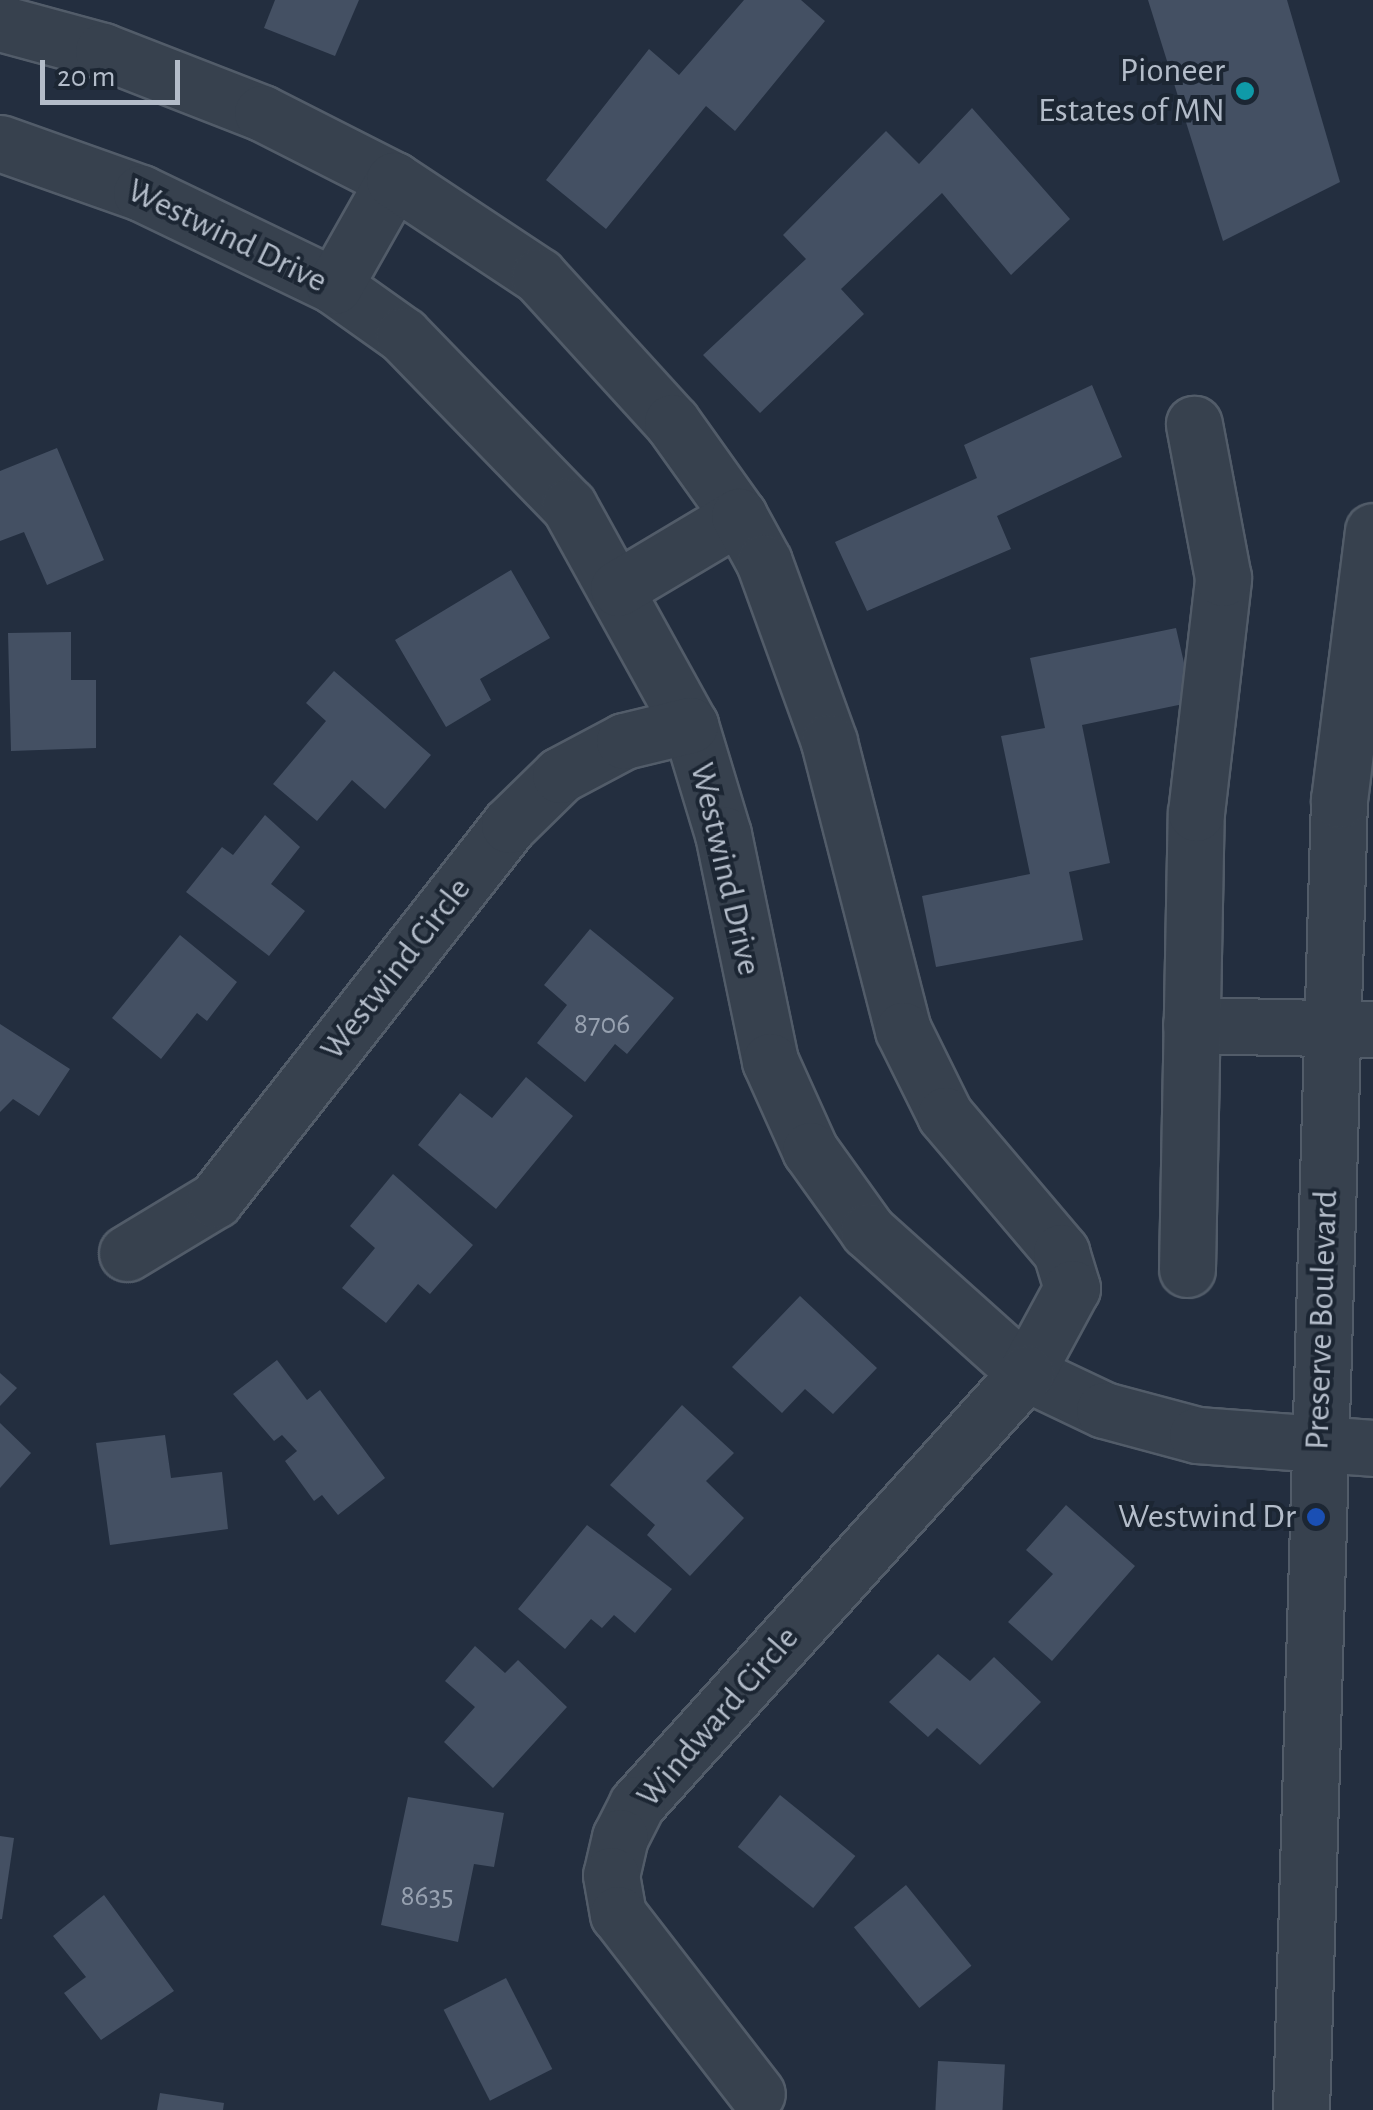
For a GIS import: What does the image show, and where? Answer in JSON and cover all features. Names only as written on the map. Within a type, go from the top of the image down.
[{"type":"street","name":"Windward Circle","points":[[0,23],[103,50],[262,113],[394,180],[538,276],[672,422],[739,516],[829,742],[902,1030],[945,1115],[1070,1268],[1068,1306],[1026,1372],[637,1804],[620,1837],[610,1876],[618,1914],[757,2094]]},
{"type":"street","name":"Westwind Drive","points":[[0,143],[141,192],[334,286],[403,334],[490,416],[569,506],[618,588],[690,725],[723,834],[770,1061],[810,1150],[868,1231],[1026,1372],[1104,1410],[1196,1435],[1373,1448]]},
{"type":"street","points":[[334,286],[394,180]]},
{"type":"street","points":[[1187,1269],[1196,813],[1222,578],[1194,424]]},
{"type":"street","points":[[618,588],[739,516]]},
{"type":"street","name":"Preserve Boulevard","points":[[1301,2110],[1317,1446],[1352,1028],[1339,800],[1373,531]]},
{"type":"street","name":"Westwind Circle","points":[[127,1253],[215,1200],[508,825],[560,775],[624,740],[690,725]]},
{"type":"street","points":[[1191,1024],[1352,1028]]},
{"type":"building","points":[[275,0],[359,0],[335,56],[264,28]]},
{"type":"building","points":[[744,0],[801,0],[825,21],[735,131],[706,106],[606,229],[546,180],[649,49],[679,75]]},
{"type":"building","name":"Pioneer Estates of MN","points":[[1148,0],[1287,0],[1340,182],[1223,241]]},
{"type":"building","points":[[972,108],[1070,219],[1011,275],[942,193],[841,289],[864,314],[760,413],[703,355],[806,259],[783,235],[886,131],[919,164]]},
{"type":"building","points":[[1092,385],[1122,457],[997,516],[1011,549],[867,611],[835,542],[977,478],[964,445]]},
{"type":"building","points":[[57,448],[104,560],[47,585],[24,532],[0,541],[0,471]]},
{"type":"building","points":[[511,570],[550,638],[480,679],[491,700],[446,727],[395,640]]},
{"type":"building","points":[[1176,628],[1193,702],[1082,725],[1110,863],[1069,872],[1083,940],[936,967],[922,896],[1030,874],[1001,736],[1045,728],[1030,658]]},
{"type":"building","points":[[71,632],[71,680],[96,680],[96,748],[11,751],[8,633]]},
{"type":"building","points":[[334,671],[431,755],[385,809],[352,780],[317,821],[273,784],[326,721],[306,703]]},
{"type":"building","points":[[265,815],[300,847],[271,884],[305,911],[269,956],[186,892],[222,847],[233,855]]},
{"type":"building","points":[[590,929],[674,998],[627,1054],[615,1044],[585,1082],[537,1043],[567,1005],[544,985]]},
{"type":"building","points":[[180,935],[237,982],[207,1021],[197,1013],[161,1059],[112,1018]]},
{"type":"building","points":[[0,1024],[70,1069],[39,1116],[13,1099],[0,1112]]},
{"type":"building","points":[[526,1077],[573,1116],[496,1209],[418,1145],[460,1093],[492,1118]]},
{"type":"building","points":[[393,1174],[473,1245],[430,1294],[418,1284],[386,1323],[342,1288],[375,1248],[350,1226]]},
{"type":"building","points":[[800,1296],[877,1368],[833,1414],[805,1389],[782,1413],[732,1367]]},
{"type":"building","points":[[277,1360],[307,1400],[320,1390],[385,1478],[338,1515],[322,1495],[314,1501],[285,1461],[297,1451],[282,1435],[274,1441],[233,1394]]},
{"type":"building","points":[[0,1373],[17,1388],[0,1406]]},
{"type":"building","points":[[682,1405],[734,1453],[706,1481],[744,1518],[690,1576],[647,1535],[655,1525],[610,1485]]},
{"type":"building","points":[[0,1423],[31,1453],[0,1488]]},
{"type":"building","points":[[165,1435],[171,1478],[222,1472],[228,1529],[110,1545],[96,1443]]},
{"type":"building","points":[[1066,1505],[1135,1566],[1052,1661],[1008,1622],[1053,1574],[1026,1550]]},
{"type":"building","points":[[587,1525],[672,1589],[635,1633],[614,1615],[602,1628],[591,1619],[565,1649],[518,1609]]},
{"type":"building","points":[[475,1646],[505,1673],[518,1660],[567,1707],[493,1788],[444,1742],[475,1707],[445,1681]]},
{"type":"building","points":[[938,1654],[970,1681],[994,1657],[1041,1702],[980,1765],[937,1728],[928,1737],[889,1702]]},
{"type":"building","points":[[780,1795],[855,1856],[813,1908],[738,1847]]},
{"type":"building","points":[[408,1797],[504,1813],[494,1867],[474,1864],[458,1942],[381,1925]]},
{"type":"building","points":[[0,1836],[14,1838],[2,1919],[0,1919]]},
{"type":"building","points":[[906,1885],[971,1966],[919,2008],[854,1927]]},
{"type":"building","points":[[104,1895],[174,1991],[101,2040],[64,1993],[86,1977],[53,1936]]},
{"type":"building","points":[[506,1978],[552,2069],[490,2101],[444,2010]]},
{"type":"building","points":[[938,2061],[1005,2065],[1003,2110],[935,2110]]},
{"type":"building","points":[[160,2093],[224,2103],[223,2110],[157,2110]]},
{"type":"place","name":"Pioneer Estates of MN","points":[[1245,91]]},
{"type":"place","name":"Westwind Dr","points":[[1316,1517]]}]
